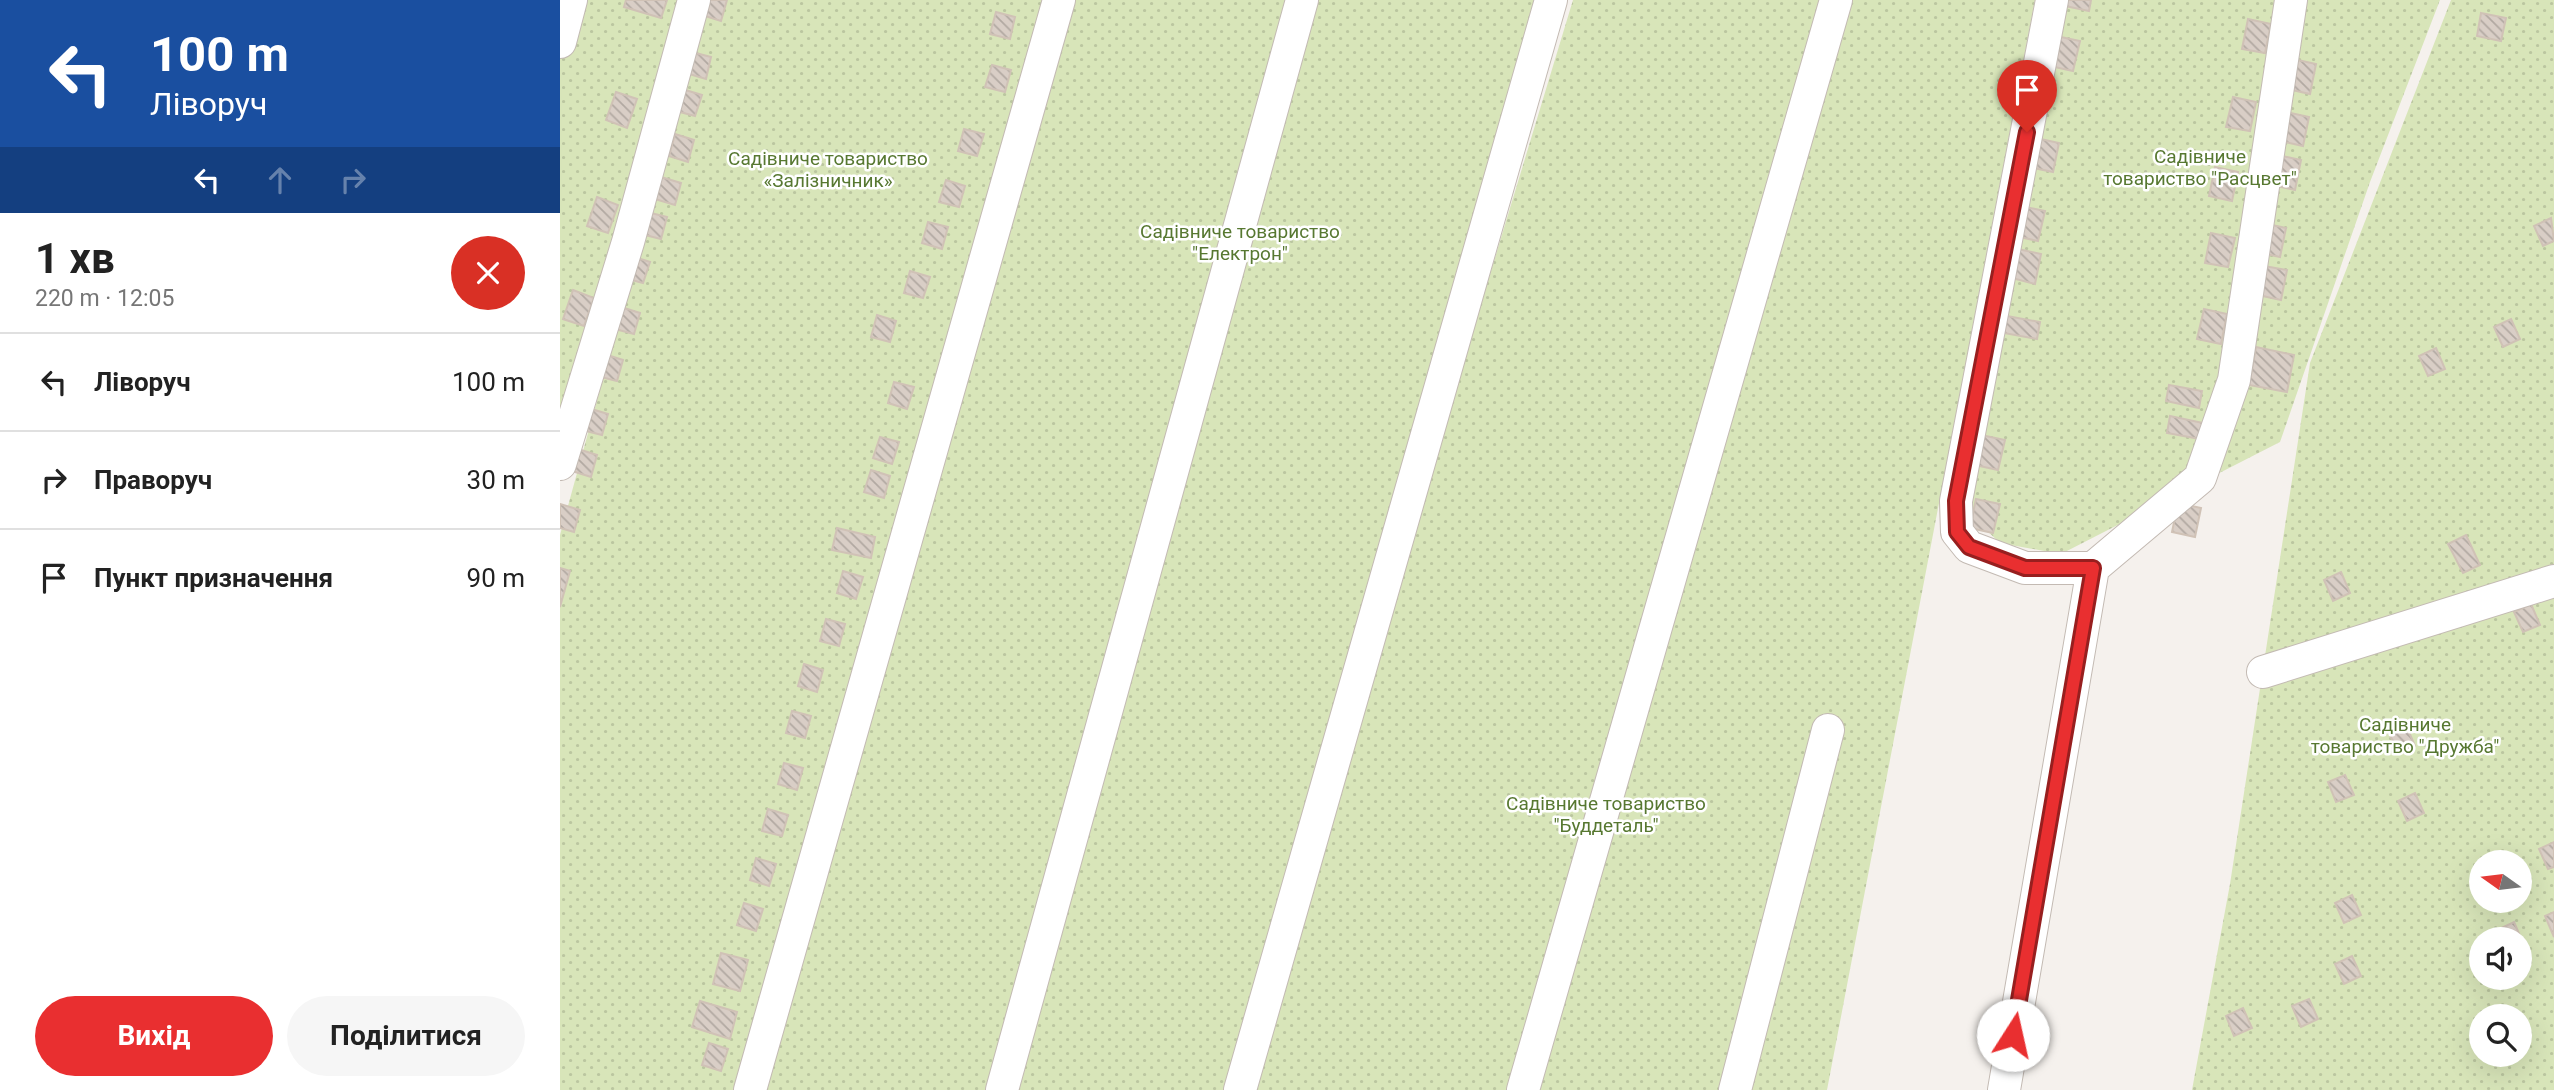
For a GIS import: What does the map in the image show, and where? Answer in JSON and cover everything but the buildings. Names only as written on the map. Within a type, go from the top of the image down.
[{"type":"lane","points":[[560,42],[571,0]]},
{"type":"lane","points":[[560,464],[628,242],[694,0]]},
{"type":"lane","points":[[750,1090],[1059,0]]},
{"type":"lane","points":[[1002,1090],[1302,0]]},
{"type":"lane","points":[[1240,1090],[1551,0]]},
{"type":"lane","points":[[1523,1090],[1836,0]]},
{"type":"lane","points":[[2052,0],[1956,501],[1957,532],[1969,547],[2025,568],[2093,568],[2200,478],[2234,380],[2291,0]]},
{"type":"lane","points":[[2004,1090],[2093,568]]},
{"type":"lane","points":[[2263,672],[2554,581]]},
{"type":"lane","points":[[1735,1090],[1828,730]]},
{"type":"green space","points":[[560,0],[686,0],[560,435]]},
{"type":"green space","name":"Садівниче товариство «Залізничник»","points":[[707,0],[1043,0],[733,1090],[560,1090],[560,535]]},
{"type":"green space","name":"Садівниче товариство \"Електрон\"","points":[[1068,0],[1557,0],[1228,1090],[751,1090]]},
{"type":"green space","name":"Садівниче товариство \"Буддеталь\"","points":[[1573,0],[2035,0],[1827,1090],[1243,1090]]},
{"type":"green space","name":"Садівниче товариство \"Расцвет\"","points":[[2063,0],[2440,0],[2370,182],[2280,442],[2061,554],[2000,543],[1964,509]]},
{"type":"green space","name":"Садівниче товариство \"Дружба\"","points":[[2451,0],[2554,0],[2554,1090],[2192,1090],[2230,884],[2310,363]]},
{"type":"route","points":[[2013,1035],[2093,568],[2025,568],[1969,547],[1957,532],[1956,501],[2027,132]]}]
